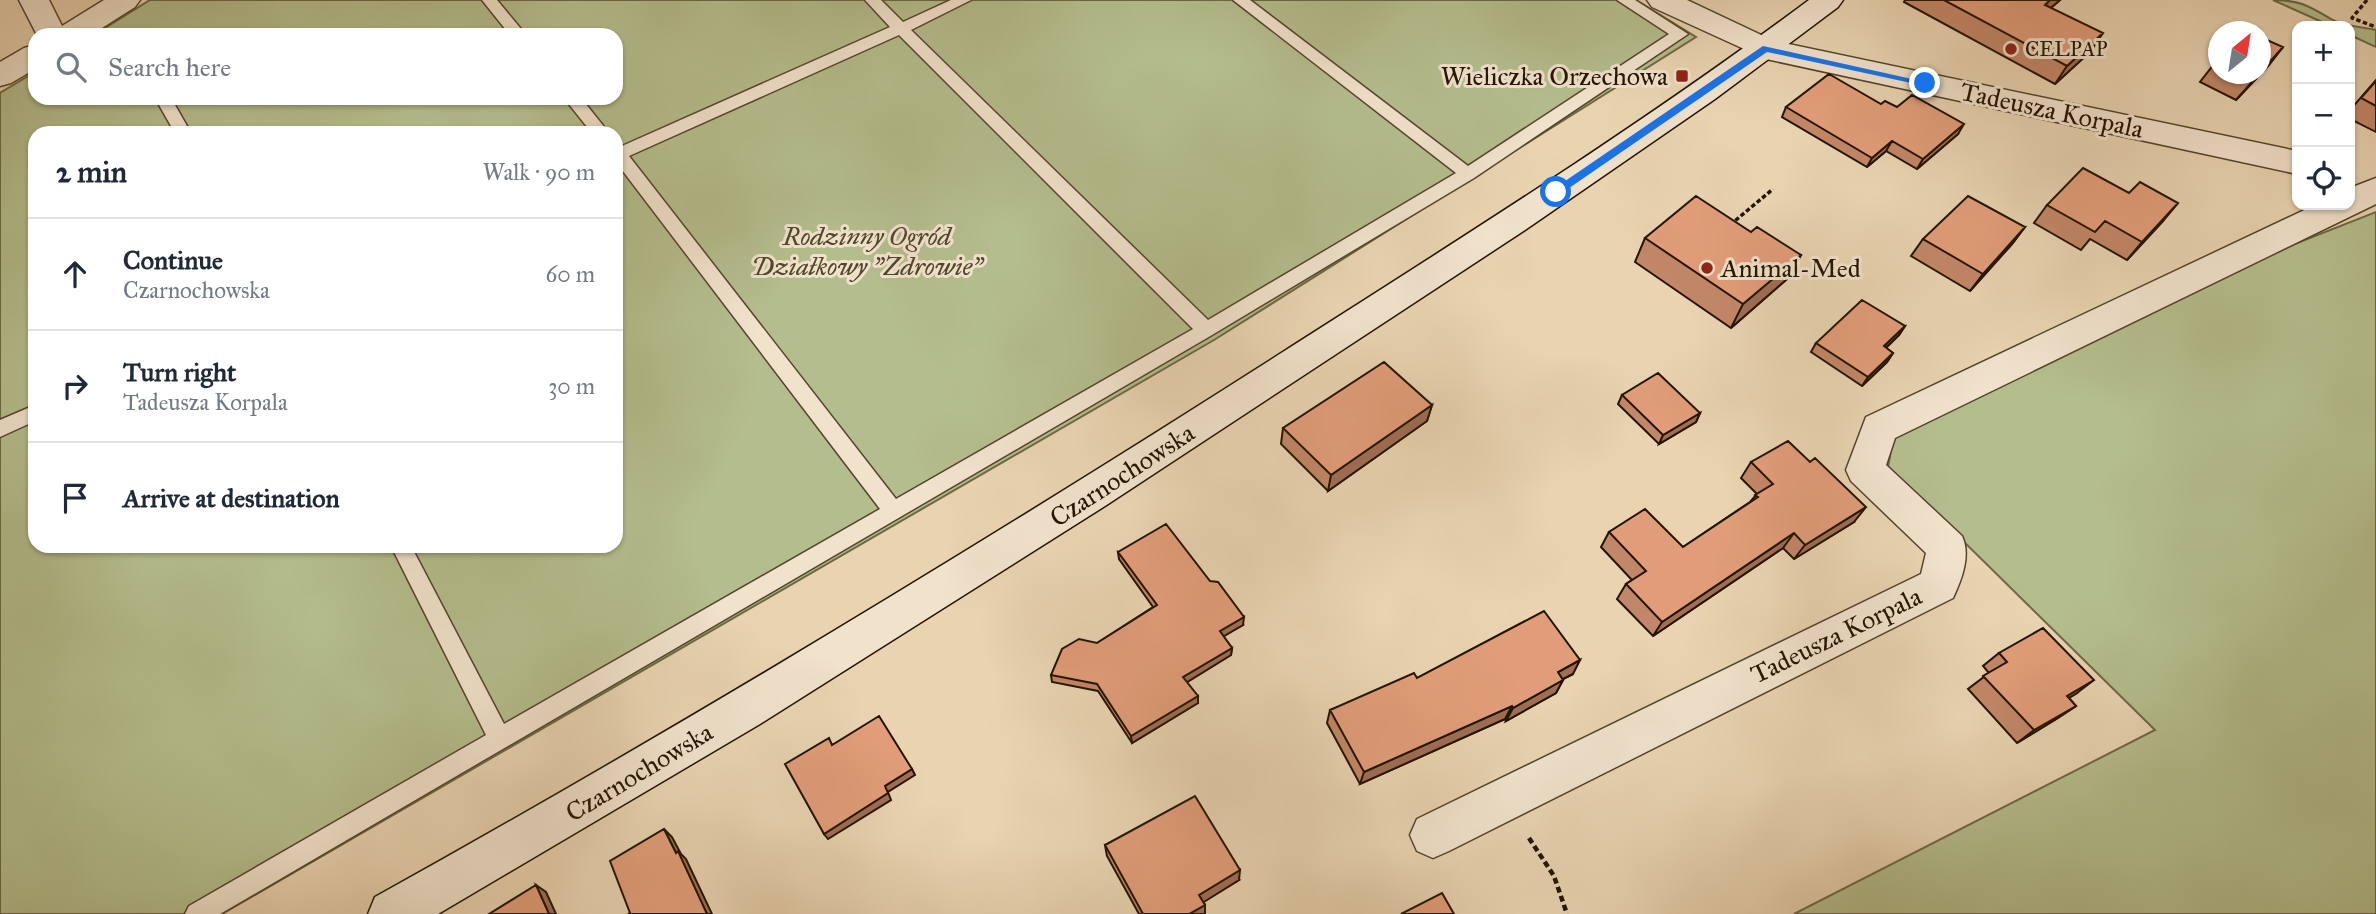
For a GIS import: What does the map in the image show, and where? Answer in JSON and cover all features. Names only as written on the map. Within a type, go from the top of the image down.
[{"type":"street","points":[[34,0],[48,28]]},
{"type":"street","points":[[80,28],[125,0]]},
{"type":"street","name":"Tadeusza Korpala","points":[[1662,0],[1766,48],[2292,162]]},
{"type":"street","name":"Czarnochowska","points":[[392,914],[535,835],[1031,533],[1545,200],[1766,48],[1828,0]]},
{"type":"street","points":[[0,76],[28,59]]},
{"type":"street","points":[[2355,177],[2376,182]]},
{"type":"street","name":"Tadeusza Korpala","points":[[2355,200],[2376,190]]},
{"type":"street","name":"Tadeusza Korpala","points":[[1433,835],[1939,585],[1948,548],[1865,470],[1879,428],[2334,210]]},
{"type":"lane","points":[[489,0],[512,28]]},
{"type":"lane","points":[[872,0],[1206,330]]},
{"type":"lane","points":[[623,150],[964,0]]},
{"type":"lane","points":[[1240,0],[1468,174]]},
{"type":"lane","points":[[197,914],[1206,330],[1468,174],[1680,34],[1624,0]]},
{"type":"lane","points":[[167,105],[179,126]]},
{"type":"lane","points":[[578,105],[595,126]]},
{"type":"lane","points":[[623,161],[894,512]]},
{"type":"lane","points":[[0,429],[28,416]]},
{"type":"lane","points":[[405,553],[499,737]]},
{"type":"path","points":[[2367,0],[2352,18],[2376,27]]},
{"type":"path","points":[[1721,233],[1773,189]]},
{"type":"path","points":[[1504,799],[1554,876],[1567,914]]},
{"type":"green space","name":"Rodzinny Ogród Działkowy \"Zdrowie\"","points":[[150,0],[1636,0],[1696,37],[1214,340],[222,914],[0,914],[0,93],[28,76],[28,105],[623,105],[623,28],[105,28]]},
{"type":"green space","points":[[2273,0],[2310,7],[2336,21],[2320,21]]},
{"type":"green space","points":[[2355,26],[2376,30],[2376,47],[2355,37]]},
{"type":"green space","points":[[2376,212],[2376,914],[1794,914],[2155,730],[1888,467],[1895,429],[2259,258]]},
{"type":"building","points":[[1944,0],[2050,0],[2045,5],[2103,33],[2067,66]]},
{"type":"building","points":[[2271,42],[2283,47],[2271,61]]},
{"type":"building","points":[[1829,74],[1881,104],[1885,101],[1897,107],[1912,95],[1964,124],[1923,159],[1892,141],[1872,158],[1786,107]]},
{"type":"building","points":[[2376,81],[2376,106],[2361,98]]},
{"type":"building","points":[[2083,168],[2129,193],[2140,182],[2178,203],[2142,242],[2105,221],[2095,232],[2047,205]]},
{"type":"building","points":[[1696,196],[1751,232],[1757,227],[1801,255],[1743,304],[1645,238]]},
{"type":"building","points":[[1968,196],[2025,227],[1983,274],[1923,239]]},
{"type":"building","points":[[1862,300],[1905,326],[1884,346],[1893,353],[1868,377],[1816,343]]},
{"type":"building","points":[[1384,362],[1432,405],[1331,475],[1283,428]]},
{"type":"building","points":[[1658,373],[1700,413],[1663,435],[1622,395]]},
{"type":"building","points":[[1788,441],[1810,462],[1815,458],[1866,507],[1805,545],[1794,533],[1662,622],[1626,584],[1646,571],[1609,532],[1645,509],[1683,547],[1773,484],[1751,462]]},
{"type":"building","points":[[1166,524],[1210,581],[1218,582],[1244,617],[1220,631],[1232,648],[1183,677],[1198,696],[1131,736],[1097,684],[1051,675],[1062,649],[1079,639],[1097,643],[1157,605],[1118,552]]},
{"type":"building","points":[[1544,611],[1580,660],[1558,672],[1563,680],[1513,708],[1512,706],[1364,772],[1330,710],[1414,673],[1417,678]]},
{"type":"building","points":[[2043,628],[2094,680],[2067,696],[2076,706],[2034,730],[1983,676],[2007,662],[1999,653]]},
{"type":"building","points":[[879,716],[912,769],[885,786],[888,793],[824,834],[785,764],[829,738],[832,745]]},
{"type":"building","points":[[1195,796],[1240,870],[1199,895],[1205,905],[1189,914],[1143,914],[1105,845]]},
{"type":"building","points":[[664,829],[676,853],[678,851],[707,914],[628,914],[630,913],[610,861]]},
{"type":"building","points":[[536,885],[549,914],[489,914]]},
{"type":"building","points":[[1442,893],[1454,914],[1401,914]]},
{"type":"place","name":"CELPAP","points":[[2011,49]]},
{"type":"place","name":"Wieliczka Orzechowa","points":[[1682,76]]},
{"type":"place","name":"Animal-Med","points":[[1707,268]]},
{"type":"route","points":[[1556,192],[1766,48],[1925,83]]}]
